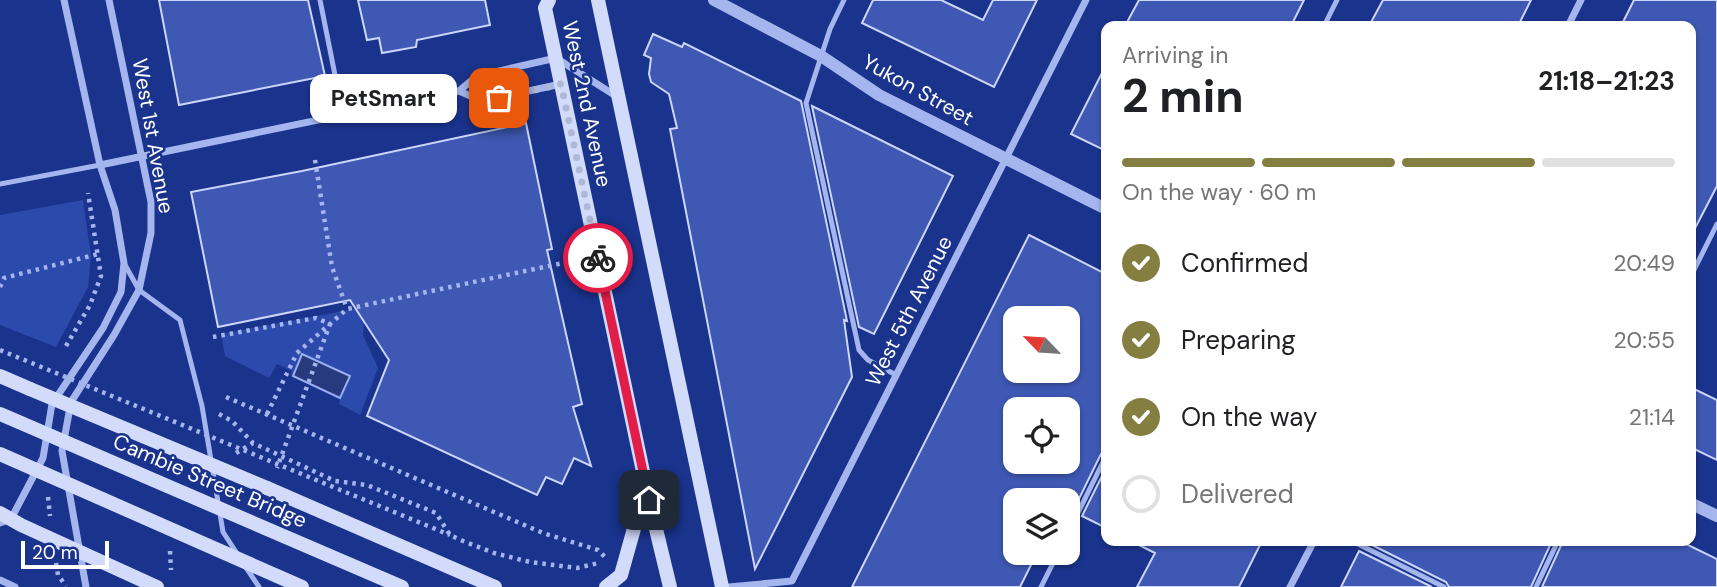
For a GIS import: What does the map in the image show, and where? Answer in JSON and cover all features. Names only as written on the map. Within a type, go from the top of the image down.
[{"type":"main road","name":"West 2nd Avenue","points":[[549,0],[544,8],[670,587]]},
{"type":"main road","name":"West 2nd Avenue","points":[[598,0],[722,587]]},
{"type":"main road","points":[[0,376],[495,587]]},
{"type":"main road","name":"Cambie Street Bridge","points":[[0,414],[402,587]]},
{"type":"main road","points":[[0,454],[302,587]]},
{"type":"main road","points":[[606,587],[621,575],[635,525],[649,500]]},
{"type":"main road","points":[[0,513],[157,587]]},
{"type":"street","points":[[0,523],[11,519],[43,458],[52,404],[109,316],[121,292],[124,263],[115,209],[100,165],[64,0]]},
{"type":"street","name":"West 1st Avenue","points":[[86,587],[62,451],[71,402],[139,290],[151,233],[151,202],[110,0]]},
{"type":"street","name":"Yukon Street","points":[[714,0],[821,56],[879,95],[1101,206]]},
{"type":"street","name":"West 5th Avenue","points":[[729,587],[792,581],[1086,0]]},
{"type":"street","points":[[1570,21],[1581,0]]},
{"type":"street","points":[[100,165],[459,91],[477,76],[556,58],[619,98]]},
{"type":"street","points":[[459,91],[482,102],[561,84]]},
{"type":"street","points":[[1696,506],[1717,516]]},
{"type":"street","points":[[1290,587],[1311,546]]},
{"type":"street","points":[[0,580],[15,587]]},
{"type":"lane","points":[[320,0],[343,114]]},
{"type":"lane","points":[[844,0],[830,29],[806,103],[859,350],[867,360],[896,374]]},
{"type":"lane","points":[[1326,21],[1337,0]]},
{"type":"lane","points":[[0,184],[100,165]]},
{"type":"lane","points":[[1696,266],[1717,225]]},
{"type":"lane","points":[[124,263],[139,290],[180,320],[202,406],[223,532],[259,587]]},
{"type":"lane","points":[[1080,509],[1101,466]]},
{"type":"lane","points":[[1362,546],[1444,587]]},
{"type":"lane","points":[[1536,587],[1556,546]]},
{"type":"lane","points":[[1041,587],[1052,565]]},
{"type":"path","points":[[315,160],[332,267],[347,309]]},
{"type":"path","points":[[61,355],[94,296],[101,276],[83,169]]},
{"type":"path","points":[[0,287],[4,278],[98,254]]},
{"type":"path","points":[[267,414],[297,354],[347,309],[563,263]]},
{"type":"path","points":[[213,337],[316,318],[330,324]]},
{"type":"path","points":[[277,468],[330,324]]},
{"type":"path","points":[[0,350],[506,556],[577,568],[609,562],[598,550],[543,533],[226,397]]},
{"type":"path","points":[[50,377],[55,366]]},
{"type":"path","points":[[232,421],[253,443],[335,481],[367,485],[436,513],[450,535]]},
{"type":"path","points":[[58,575],[66,587]]},
{"type":"shaded area","points":[[83,200],[91,256],[88,287],[56,347],[0,325],[0,215]]},
{"type":"shaded area","points":[[365,307],[363,335],[378,368],[360,415],[339,404],[340,400],[291,376],[292,371],[277,364],[269,378],[225,356],[221,334]]},
{"type":"shaded area","points":[[302,354],[350,376],[340,398],[293,376]]},
{"type":"building","points":[[159,0],[308,0],[325,76],[179,105]]},
{"type":"building","points":[[358,0],[485,0],[490,25],[417,40],[416,47],[382,53],[379,38],[367,40]]},
{"type":"building","points":[[873,0],[941,0],[983,20],[993,0],[1037,0],[994,87],[862,23]]},
{"type":"building","points":[[1139,0],[1304,0],[1294,21],[1128,21]]},
{"type":"building","points":[[1383,0],[1531,0],[1520,21],[1372,21]]},
{"type":"building","points":[[1634,0],[1717,0],[1717,186],[1696,226],[1696,21],[1624,21]]},
{"type":"building","points":[[653,34],[682,47],[684,43],[801,101],[847,321],[844,320],[852,377],[755,569],[670,129],[677,128],[669,94],[651,82],[651,58],[644,55]]},
{"type":"building","points":[[1101,75],[1101,149],[1071,134]]},
{"type":"building","points":[[812,106],[953,176],[874,334],[859,327]]},
{"type":"building","points":[[526,123],[552,249],[547,250],[582,404],[573,407],[591,466],[574,458],[562,484],[546,477],[537,495],[367,416],[389,360],[350,300],[218,327],[191,192]]},
{"type":"building","points":[[1029,235],[1101,271],[1101,454],[1080,497],[1080,488],[1003,488],[1003,565],[1031,565],[1020,587],[852,587]]},
{"type":"building","points":[[1696,390],[1717,400],[1717,460],[1696,450]]},
{"type":"building","points":[[1101,478],[1101,526],[1082,516]]},
{"type":"building","points":[[1141,546],[1260,546],[1239,587],[1137,587],[1155,553]]},
{"type":"building","points":[[1374,546],[1550,546],[1531,587],[1449,587],[1446,582]]},
{"type":"building","points":[[1561,546],[1690,546],[1717,559],[1717,587],[1542,587]]},
{"type":"building","points":[[1359,551],[1432,587],[1341,587]]},
{"type":"way so far","points":[[499,98],[561,84],[598,258]]},
{"type":"place","name":"PetSmart","points":[[499,98]]},
{"type":"route","points":[[598,258],[649,500]]}]
